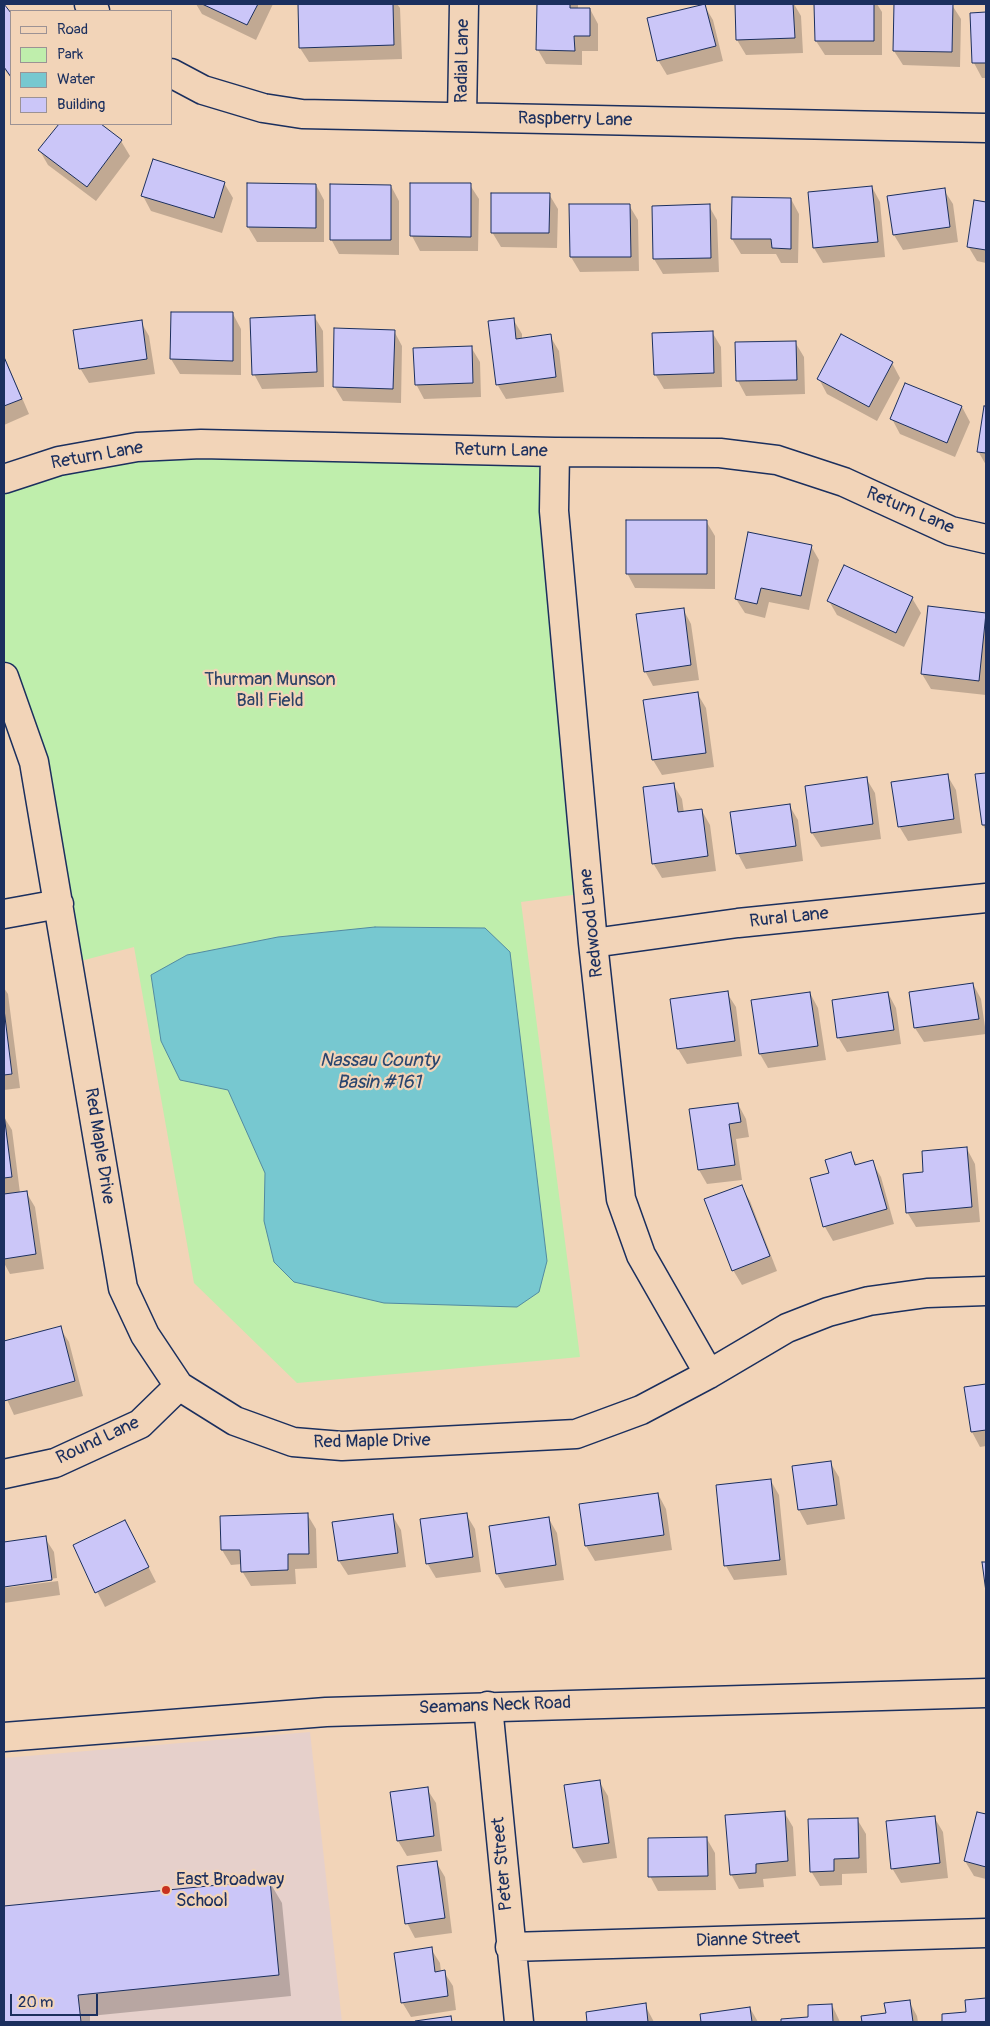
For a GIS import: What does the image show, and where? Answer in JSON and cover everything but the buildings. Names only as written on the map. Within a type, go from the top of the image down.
[{"type":"street","name":"Radial Lane","points":[[462,117],[464,4]]},
{"type":"street","name":"Raspberry Lane","points":[[172,74],[204,90],[263,108],[302,114],[986,128]]},
{"type":"street","name":"Return Lane","points":[[4,479],[58,461],[137,447],[201,444],[555,452],[720,453],[777,460],[844,482],[951,531],[986,539]]},
{"type":"street","name":"Redwood Lane","points":[[555,452],[554,511],[593,942],[621,1199],[641,1255],[709,1374]]},
{"type":"street","name":"Red Maple Drive","points":[[4,676],[34,762],[122,1288],[145,1335],[179,1386],[235,1421],[293,1442],[342,1446],[576,1434],[641,1410],[709,1374],[787,1328],[828,1312],[869,1301],[917,1294],[986,1291]]},
{"type":"street","name":"Rural Lane","points":[[593,942],[738,923],[986,898]]},
{"type":"street","points":[[4,914],[59,904]]},
{"type":"street","name":"Round Lane","points":[[4,1474],[55,1463],[140,1424],[179,1386]]},
{"type":"street","name":"Seamans Neck Road","points":[[4,1737],[135,1725],[326,1712],[986,1693]]},
{"type":"street","name":"Peter Street","points":[[488,1706],[510,1947],[519,2022]]},
{"type":"street","name":"Dianne Street","points":[[510,1947],[986,1933]]},
{"type":"shaded area","name":"East Broadway School","points":[[310,1732],[342,2022],[4,2022],[4,1758]]},
{"type":"green space","name":"Thurman Munson Ball Field","points":[[136,454],[550,457],[587,893],[521,902],[580,1357],[297,1383],[194,1283],[134,947],[73,963],[37,754],[4,661],[4,486]]},
{"type":"water","name":"Nassau County Basin #161","points":[[375,927],[485,928],[510,952],[547,1261],[539,1292],[517,1307],[384,1303],[294,1282],[274,1262],[264,1221],[265,1173],[228,1090],[180,1080],[161,1041],[151,975],[187,955],[278,937]]},
{"type":"place","name":"East Broadway School","points":[[166,1890]]}]
